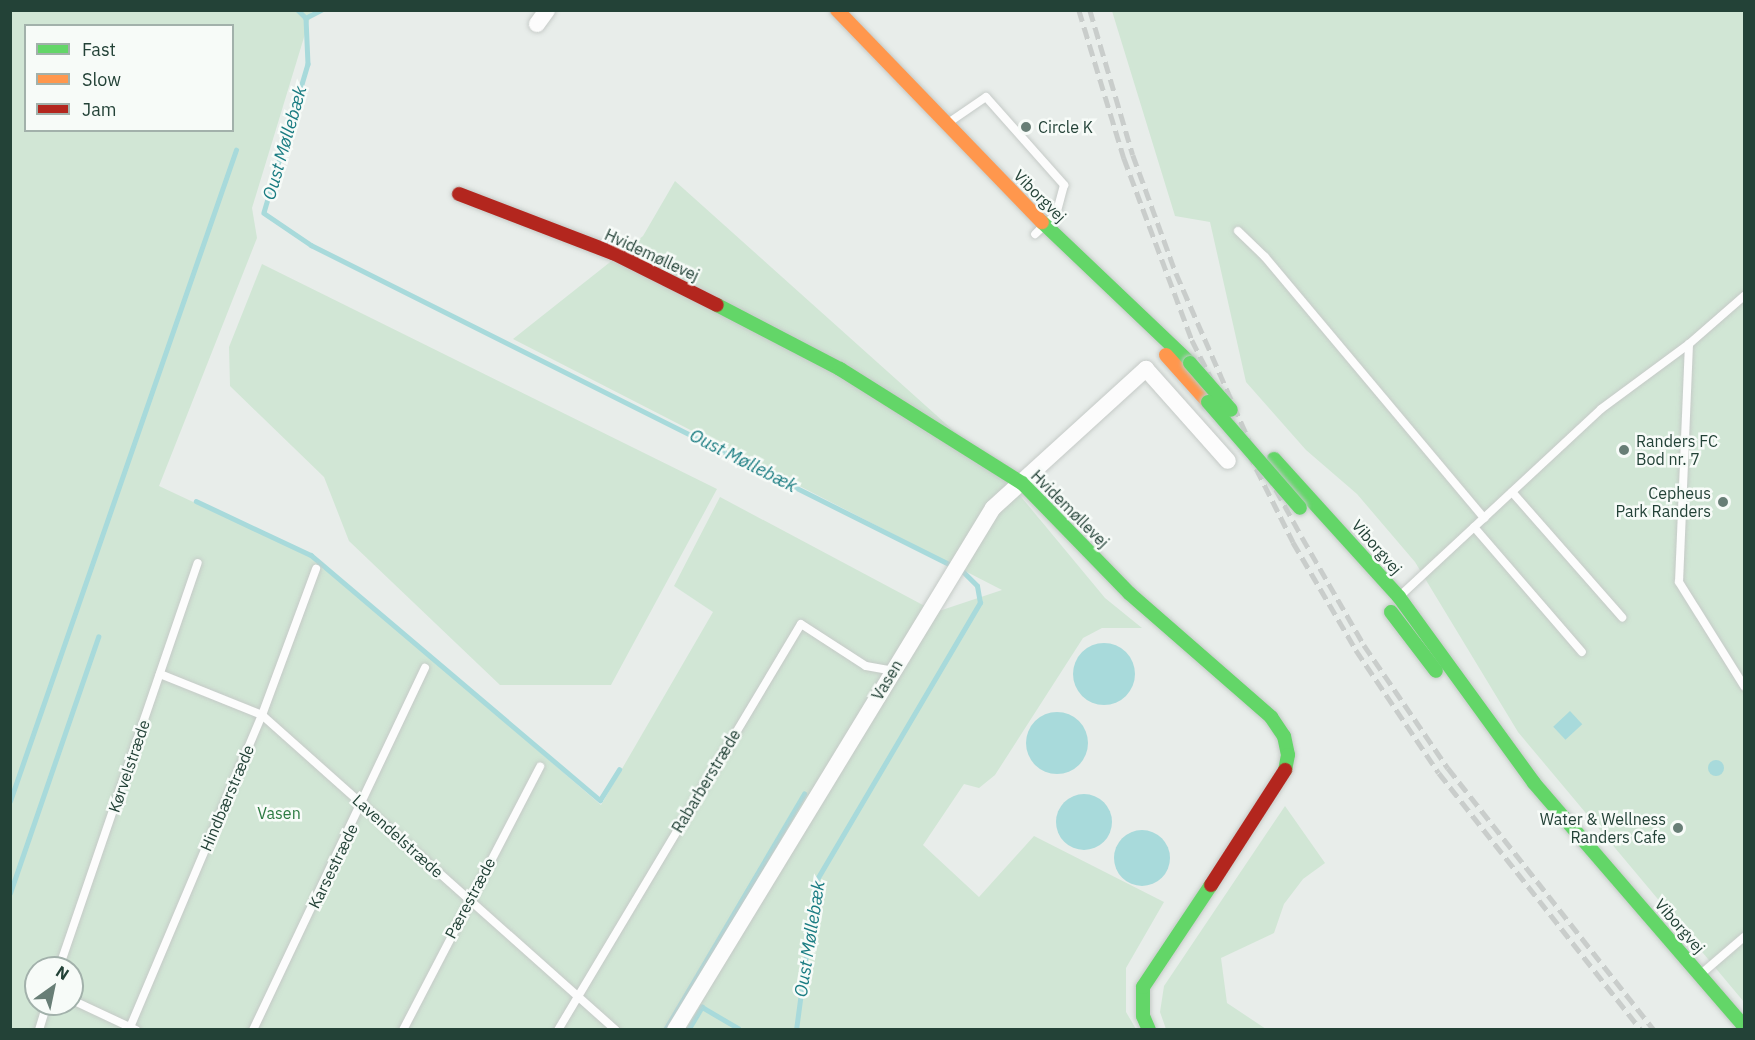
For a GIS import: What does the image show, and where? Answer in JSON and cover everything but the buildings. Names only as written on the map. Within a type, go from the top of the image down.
[{"type":"street","name":"Viborgvej","points":[[837,10],[1040,229],[1168,348],[1190,363],[1398,597],[1517,762],[1744,1026]]},
{"type":"street","name":"Hvidemøllevej","points":[[459,194],[613,253],[754,324],[840,369],[1022,483],[1129,593],[1271,717],[1284,736],[1288,755],[1285,772],[1143,987],[1143,1016],[1149,1029]]},
{"type":"street","name":"Viborgvej","points":[[1168,348],[1208,402],[1381,601],[1483,739]]},
{"type":"street","name":"Vasen","points":[[675,1029],[893,671],[948,575],[993,508],[1168,348]]},
{"type":"street","points":[[1146,369],[1228,461]]},
{"type":"street","name":"Viborgvej","points":[[1495,756],[1730,1029]]},
{"type":"lane","points":[[945,125],[986,97],[1064,185],[1056,214],[1040,229]]},
{"type":"lane","points":[[1238,231],[1265,257],[1484,518]]},
{"type":"lane","points":[[1381,601],[1398,597],[1601,410],[1689,344],[1744,296]]},
{"type":"lane","points":[[1689,344],[1679,582],[1744,686]]},
{"type":"lane","points":[[1512,492],[1622,617]]},
{"type":"lane","points":[[1474,527],[1582,652]]},
{"type":"lane","name":"Kørvelstræde","points":[[63,956],[198,563]]},
{"type":"lane","name":"Hindbærstræde","points":[[134,1027],[262,715],[316,569]]},
{"type":"lane","name":"Rabarberstræde","points":[[558,1029],[801,624],[866,666],[893,671]]},
{"type":"lane","name":"Karsestræde","points":[[253,1029],[363,805],[425,669]]},
{"type":"lane","name":"Lavendelstræde","points":[[160,674],[262,715],[616,1029]]},
{"type":"lane","name":"Pærestræde","points":[[403,1029],[540,767]]},
{"type":"lane","points":[[1700,975],[1744,937]]},
{"type":"lane","points":[[84,1005],[134,1027]]},
{"type":"green space","points":[[10,11],[312,11],[252,208],[257,238],[159,486],[317,560],[601,805],[713,612],[674,586],[720,497],[936,612],[1002,590],[513,339],[643,236],[675,181],[1003,475],[1105,598],[1142,628],[1102,628],[1083,638],[995,775],[979,788],[964,784],[923,845],[979,897],[1034,836],[1164,902],[1126,968],[1126,1012],[1136,1029],[11,1029]]},
{"type":"green space","points":[[1112,11],[1744,11],[1744,1002],[1518,732],[1415,562],[1357,494],[1306,450],[1246,382],[1210,222],[1175,216]]},
{"type":"green space","points":[[262,264],[717,489],[611,685],[500,685],[349,541],[324,477],[230,386],[229,347]]},
{"type":"green space","points":[[1285,806],[1325,863],[1303,879],[1284,904],[1274,933],[1221,958],[1227,1003],[1266,1029],[1166,1029],[1160,1012],[1164,986]]},
{"type":"water","points":[[1104,643],[1126,652],[1135,674],[1126,696],[1104,705],[1082,696],[1073,674],[1082,652]]},
{"type":"water","points":[[1570,711],[1582,724],[1565,740],[1553,727]]},
{"type":"water","points":[[1057,712],[1079,721],[1088,743],[1079,765],[1057,774],[1035,765],[1026,743],[1035,721]]},
{"type":"water","points":[[1713,760],[1719,760],[1724,768],[1722,774],[1713,776],[1708,771],[1708,765]]},
{"type":"water","points":[[1084,794],[1095,796],[1104,802],[1110,811],[1112,822],[1110,833],[1104,842],[1095,848],[1084,850],[1073,848],[1064,842],[1058,833],[1056,822],[1058,811],[1064,802],[1073,796]]},
{"type":"water","points":[[1142,830],[1153,832],[1162,838],[1168,847],[1170,858],[1168,869],[1162,878],[1153,884],[1142,886],[1131,884],[1122,878],[1116,869],[1114,858],[1116,847],[1122,838],[1131,832]]},
{"type":"waterway","points":[[298,10],[306,18]]},
{"type":"waterway","name":"Oust Møllebæk","points":[[322,10],[306,18],[308,64],[264,213],[311,245],[953,566]]},
{"type":"waterway","points":[[10,801],[236,150]]},
{"type":"waterway","points":[[196,501],[311,555],[600,800],[619,770]]},
{"type":"waterway","name":"Oust Møllebæk","points":[[796,1030],[816,881],[980,603],[977,586],[961,570]]},
{"type":"waterway","points":[[10,893],[98,637]]},
{"type":"waterway","points":[[665,1030],[804,794]]},
{"type":"waterway","points":[[688,1030],[702,1007],[738,1028]]},
{"type":"railway","points":[[1079,10],[1124,158],[1192,340],[1293,542],[1356,650],[1439,773],[1641,1030]]},
{"type":"railway","points":[[1090,10],[1133,155],[1176,273],[1250,442],[1302,537],[1364,645],[1448,768],[1654,1030]]},
{"type":"traffic: fast","points":[[1042,222],[1190,363]]},
{"type":"traffic: fast","points":[[717,305],[840,369],[1022,483],[1129,593],[1271,717],[1284,736],[1288,755],[1285,770]]},
{"type":"traffic: fast","points":[[1190,363],[1231,410]]},
{"type":"traffic: fast","points":[[1208,402],[1300,508]]},
{"type":"traffic: fast","points":[[1274,459],[1399,597],[1534,783],[1744,1026]]},
{"type":"traffic: fast","points":[[1391,612],[1436,671]]},
{"type":"traffic: fast","points":[[1149,1030],[1143,1016],[1143,987],[1211,885]]},
{"type":"traffic: slow","points":[[837,10],[1042,222]]},
{"type":"traffic: slow","points":[[1166,355],[1208,402]]},
{"type":"traffic: jam","points":[[459,194],[613,253],[717,305]]},
{"type":"traffic: jam","points":[[1211,885],[1285,770]]},
{"type":"place","name":"Circle K","points":[[1026,127]]},
{"type":"place","name":"Randers FC Bod nr. 7","points":[[1624,450]]},
{"type":"place","name":"Cepheus Park Randers","points":[[1723,502]]},
{"type":"place","name":"Water & Wellness Randers Cafe","points":[[1678,828]]}]
